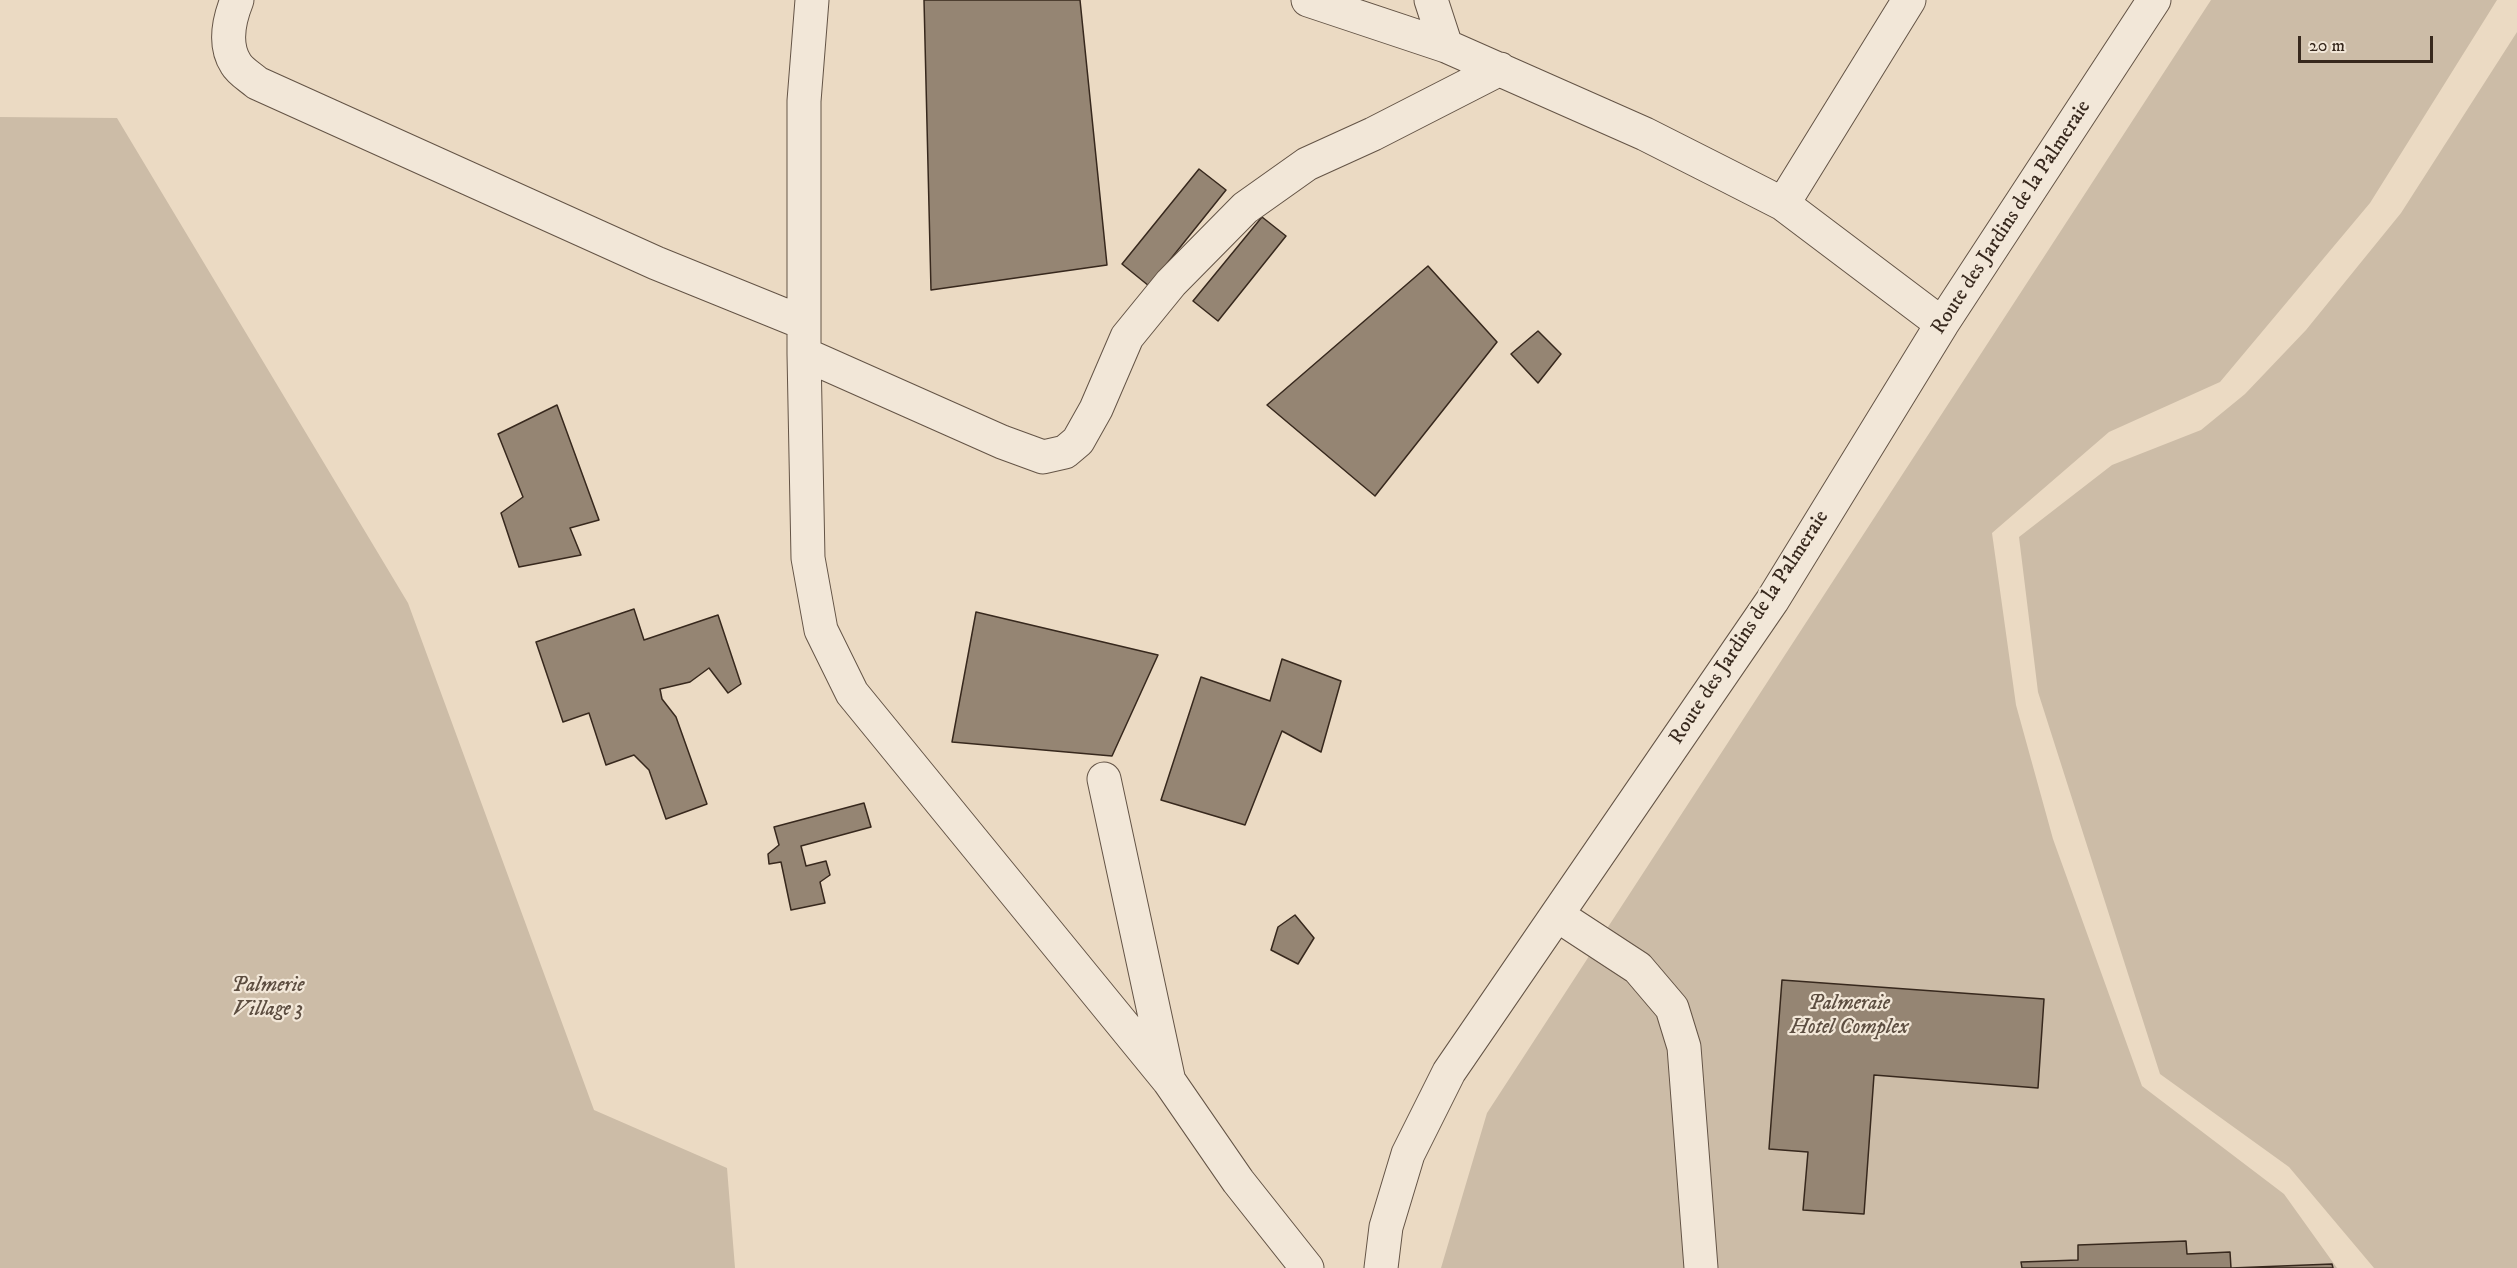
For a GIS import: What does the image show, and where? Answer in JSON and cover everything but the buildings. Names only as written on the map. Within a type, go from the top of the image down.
[{"type":"street","points":[[237,0],[228,22],[229,45],[236,64],[257,83],[645,259],[1012,446],[1043,458],[1065,452],[1078,441],[1096,409],[1127,337],[1171,283],[1245,208],[1307,164],[1373,134],[1500,69]]},
{"type":"street","points":[[812,0],[804,101],[804,338],[808,558],[821,630],[852,693],[1169,1081],[1238,1181],[1307,1268]]},
{"type":"street","points":[[1308,0],[1446,46],[1500,69],[1645,134],[1783,204],[1941,324]]},
{"type":"street","points":[[1431,0],[1446,46]]},
{"type":"street","points":[[1783,204],[1909,0]]},
{"type":"street","name":"Route des Jardins de la Palmeraie","points":[[1381,1268],[1386,1227],[1408,1154],[1449,1072],[1772,601],[1941,324],[2154,0]]},
{"type":"street","points":[[1104,779],[1169,1081]]},
{"type":"street","points":[[1557,915],[1638,968],[1672,1008],[1684,1047],[1701,1268]]},
{"type":"green space","name":"Palmeraie Hotel Complex","points":[[2211,0],[2497,0],[2370,203],[2220,382],[2109,432],[1992,533],[2016,705],[2053,839],[2142,1086],[2284,1194],[2337,1268],[1441,1268],[1487,1113]]},
{"type":"green space","points":[[2517,32],[2517,1268],[2374,1268],[2289,1167],[2160,1074],[2038,692],[2019,537],[2112,465],[2201,430],[2245,394],[2306,330],[2401,213]]},
{"type":"green space","name":"Palmerie Village 3","points":[[0,117],[117,118],[408,603],[594,1110],[727,1168],[735,1268],[0,1268]]}]
